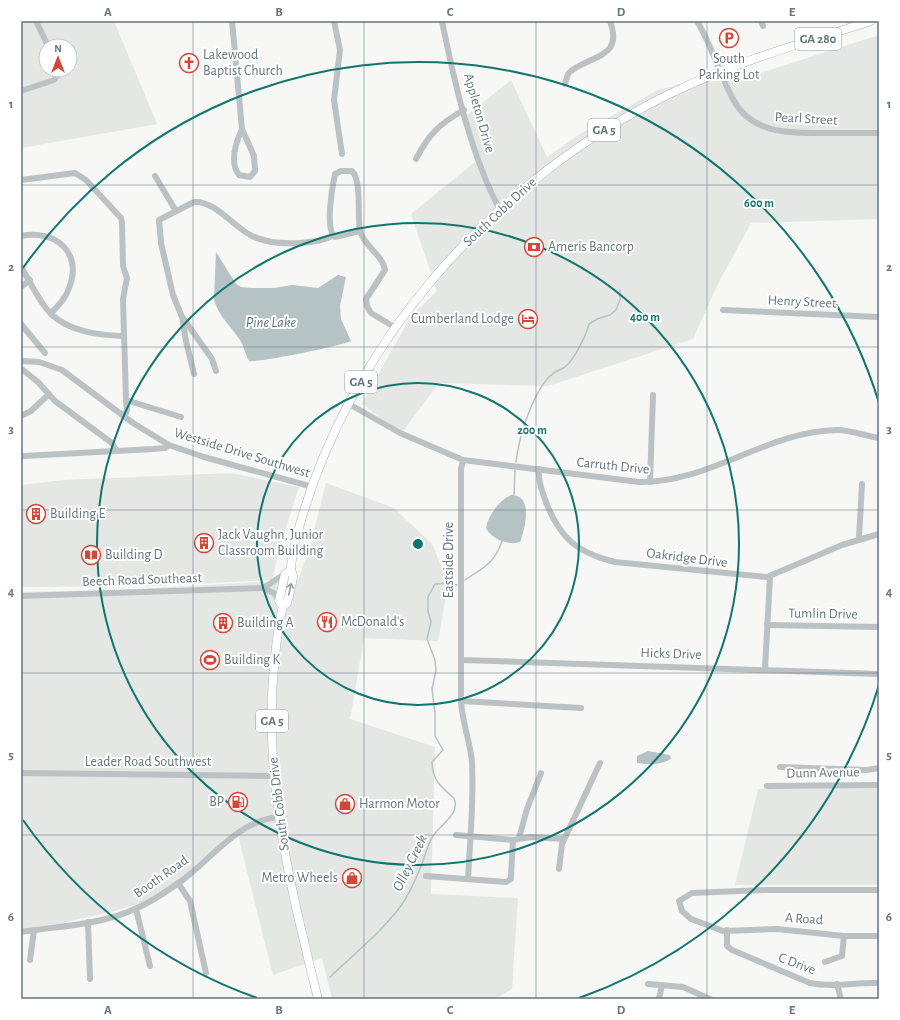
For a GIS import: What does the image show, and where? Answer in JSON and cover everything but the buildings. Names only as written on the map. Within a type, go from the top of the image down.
[{"type":"main road","name":"South Cobb Drive","points":[[318,999],[286,864],[278,817],[274,776],[272,728],[273,689],[281,604],[287,603],[293,575],[288,572],[295,543],[313,487],[349,404],[372,364],[396,328],[452,257],[500,210],[556,163],[596,135],[654,102],[721,72],[871,21]]},
{"type":"street","points":[[36,21],[44,38]]},
{"type":"street","points":[[232,21],[242,129],[256,161],[255,171],[250,177],[239,174],[234,163],[236,148],[242,129]]},
{"type":"street","points":[[334,21],[340,50],[334,100],[342,154]]},
{"type":"street","name":"Appleton Drive","points":[[442,21],[473,141],[494,198],[500,210]]},
{"type":"street","points":[[565,84],[568,74],[571,71],[607,51],[613,45],[614,32],[610,21]]},
{"type":"street","name":"Pearl Street","points":[[697,21],[738,107],[754,122],[761,126],[793,133],[879,133]]},
{"type":"street","points":[[21,92],[54,80],[55,78]]},
{"type":"street","points":[[416,158],[426,140],[436,129],[464,110]]},
{"type":"street","points":[[333,235],[330,222],[334,179],[337,172],[352,171],[355,173],[360,231],[382,262],[385,270],[366,299],[367,306],[371,313],[396,328]]},
{"type":"street","points":[[21,180],[75,173],[86,180],[121,218],[123,229],[123,266],[127,278],[123,299],[123,336],[127,410],[124,417]]},
{"type":"street","points":[[155,176],[176,211]]},
{"type":"street","points":[[194,374],[182,317],[173,295],[161,243],[159,220],[161,218],[194,202],[209,204],[252,236],[275,243],[288,244],[309,242],[328,238],[333,235],[335,237],[360,231]]},
{"type":"street","points":[[21,236],[33,234],[54,239],[65,247],[70,255],[73,269],[69,288],[63,301],[51,313]]},
{"type":"street","points":[[21,267],[26,277],[51,313],[72,327],[99,334],[123,336]]},
{"type":"street","points":[[21,287],[26,277]]},
{"type":"street","name":"Henry Street","points":[[723,310],[879,317]]},
{"type":"street","points":[[182,317],[212,359],[216,371]]},
{"type":"street","points":[[21,324],[44,353]]},
{"type":"street","name":"Westside Drive Southwest","points":[[21,361],[40,362],[62,370],[124,417],[168,445],[204,457],[313,487]]},
{"type":"street","points":[[23,370],[38,382],[48,395],[112,443],[116,450]]},
{"type":"street","points":[[21,416],[31,412],[48,395]]},
{"type":"street","points":[[650,482],[653,395]]},
{"type":"street","points":[[126,400],[181,416]]},
{"type":"street","name":"Carruth Drive","points":[[349,404],[400,433],[463,460],[650,482],[688,476],[783,440],[807,434],[838,430],[879,438]]},
{"type":"street","points":[[24,456],[153,449],[165,448],[168,445]]},
{"type":"street","name":"Eastside Drive","points":[[463,460],[461,469],[461,701],[462,718],[472,762],[468,880]]},
{"type":"street","name":"Oakridge Drive","points":[[539,469],[539,481],[551,514],[566,538],[575,546],[589,554],[615,562],[733,575],[770,577],[859,538],[879,534]]},
{"type":"street","points":[[859,538],[862,484]]},
{"type":"street","points":[[263,588],[288,572]]},
{"type":"street","points":[[765,669],[770,577]]},
{"type":"street","points":[[263,588],[274,593],[281,604]]},
{"type":"street","name":"Beech Road Southeast","points":[[21,596],[263,588]]},
{"type":"street","name":"Tumlin Drive","points":[[767,625],[878,627]]},
{"type":"street","name":"Hicks Drive","points":[[462,660],[879,674]]},
{"type":"street","points":[[461,701],[581,708]]},
{"type":"street","points":[[559,869],[562,844],[600,763]]},
{"type":"street","points":[[780,768],[867,770],[879,768]]},
{"type":"street","name":"Leader Road Southwest","points":[[21,773],[274,776]]},
{"type":"street","points":[[426,876],[468,880],[509,881],[516,839],[541,773]]},
{"type":"street","name":"Dunn Avenue","points":[[766,786],[879,785]]},
{"type":"street","name":"Booth Road","points":[[21,932],[88,922],[136,909],[178,884],[233,836],[245,828],[260,820],[278,817]]},
{"type":"street","points":[[456,835],[516,839],[564,839]]},
{"type":"street","points":[[178,884],[190,901],[206,973]]},
{"type":"street","name":"A Road","points":[[879,890],[766,890],[692,893],[679,901],[682,911],[691,919],[723,931],[777,929],[844,936],[879,936]]},
{"type":"street","points":[[136,909],[150,966]]},
{"type":"street","points":[[88,922],[90,979]]},
{"type":"street","points":[[30,960],[34,930]]},
{"type":"street","name":"C Drive","points":[[727,930],[727,946],[732,950],[810,983],[823,986],[837,984],[879,983]]},
{"type":"street","points":[[825,962],[842,956],[844,936]]},
{"type":"street","points":[[648,984],[683,987],[696,996],[710,999]]},
{"type":"street","points":[[837,984],[841,999]]},
{"type":"street","points":[[659,999],[662,985]]},
{"type":"shaded area","points":[[21,21],[114,21],[157,124],[21,148]]},
{"type":"shaded area","points":[[879,35],[879,219],[751,223],[718,284],[693,339],[548,386],[439,383],[400,435],[362,403],[411,316],[437,291],[411,214],[480,158],[466,116],[511,80],[547,157],[580,134],[659,89],[722,80],[735,81]]},
{"type":"shaded area","points":[[231,473],[299,487],[280,546],[272,580],[152,586],[21,587],[21,485],[63,480]]},
{"type":"shaded area","points":[[326,483],[394,508],[433,545],[448,585],[438,641],[364,638],[350,719],[435,747],[431,894],[518,898],[512,989],[495,999],[332,999],[322,958],[273,975],[238,835],[182,877],[157,898],[111,912],[21,932],[21,592],[119,590],[298,580],[311,543]]},
{"type":"shaded area","points":[[879,787],[879,885],[735,885],[758,789]]},
{"type":"water","name":"Pine Lake","points":[[216,252],[236,284],[241,287],[274,288],[292,285],[318,288],[338,275],[346,277],[340,306],[341,319],[351,341],[332,347],[299,354],[249,361],[241,342],[218,311],[214,299]]},
{"type":"water","points":[[511,495],[518,496],[523,501],[526,514],[520,542],[516,543],[501,541],[488,532],[486,528],[489,518],[498,504]]},
{"type":"water","points":[[648,751],[670,755],[671,759],[654,764],[637,763],[637,756]]},
{"type":"waterway","name":"Olley Creek","points":[[516,462],[523,430],[531,407],[541,387],[549,377],[565,367],[572,359],[589,324],[597,319],[610,315],[616,310],[620,300],[620,290]]},
{"type":"waterway","name":"Olley Creek","points":[[514,495],[515,470]]},
{"type":"waterway","name":"Olley Creek","points":[[465,580],[492,560],[496,555],[502,541]]},
{"type":"waterway","name":"Olley Creek","points":[[330,977],[391,919],[406,898],[421,866],[431,839],[449,819],[455,809],[454,798],[438,783],[432,768],[432,762],[443,750],[435,736],[435,713],[432,689],[436,670],[435,660],[427,639],[431,622],[428,611],[428,597],[435,584],[450,583],[457,585]]},
{"type":"place","name":"South Parking Lot","points":[[729,38]]},
{"type":"place","name":"Lakewood Baptist Church","points":[[189,63]]},
{"type":"place","name":"Ameris Bancorp","points":[[534,247]]},
{"type":"place","name":"Cumberland Lodge","points":[[528,319]]},
{"type":"place","name":"Building E","points":[[36,514]]},
{"type":"place","name":"Jack Vaughn, Junior Classroom Building","points":[[204,543]]},
{"type":"place","name":"Building D","points":[[91,555]]},
{"type":"place","name":"McDonald's","points":[[327,622]]},
{"type":"place","name":"Building A","points":[[223,623]]},
{"type":"place","name":"Building K","points":[[210,660]]},
{"type":"place","name":"BP","points":[[238,802]]},
{"type":"place","name":"Harmon Motor","points":[[345,804]]},
{"type":"place","name":"Metro Wheels","points":[[352,878]]}]
